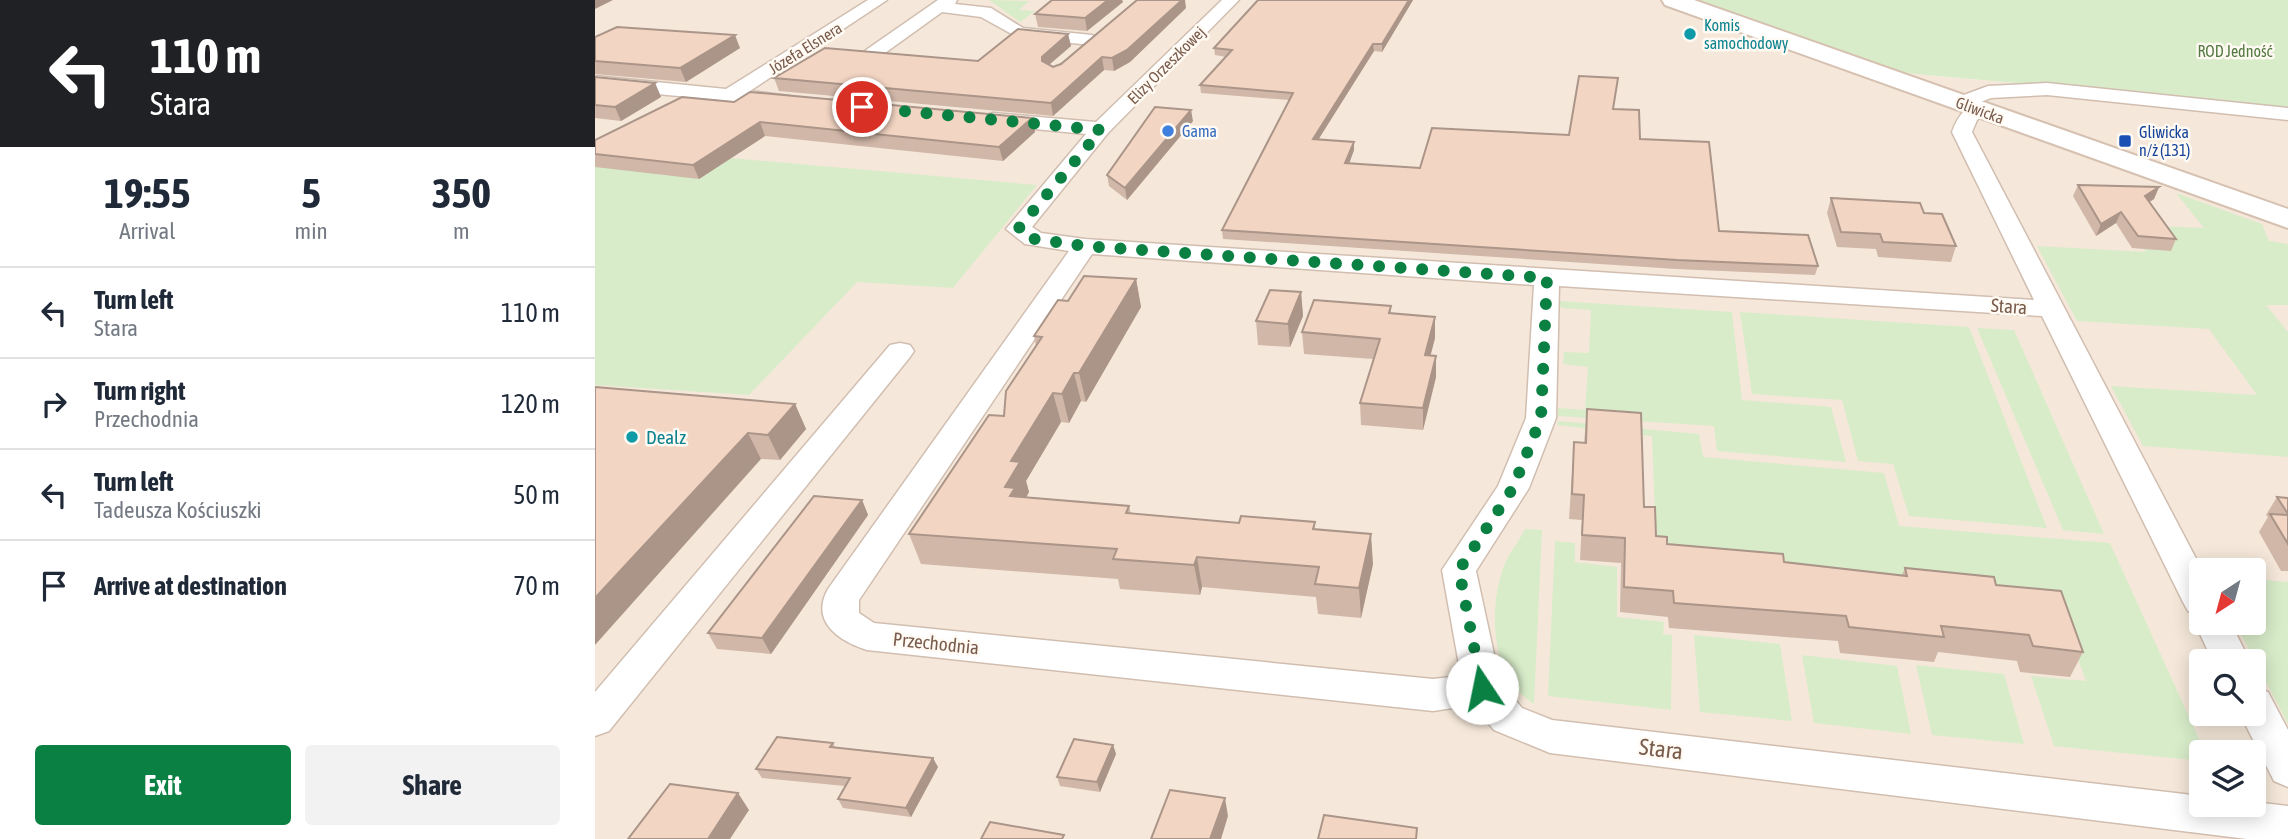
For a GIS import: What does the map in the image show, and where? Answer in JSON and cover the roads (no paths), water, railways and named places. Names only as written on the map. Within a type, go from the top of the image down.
[{"type":"main road","name":"Gliwicka","points":[[1674,0],[2288,219]]},
{"type":"street","name":"Józefa Elsnera","points":[[730,95],[879,0]]},
{"type":"street","name":"Elizy Orzeszkowej","points":[[1101,130],[1231,0]]},
{"type":"street","points":[[872,54],[944,4],[985,12],[1019,33],[1097,36],[1073,56]]},
{"type":"street","points":[[596,83],[799,101]]},
{"type":"street","points":[[1970,106],[1988,92],[2047,89],[2288,114]]},
{"type":"street","name":"Stara","points":[[1970,106],[1962,132],[2189,578]]},
{"type":"street","points":[[977,118],[1101,130]]},
{"type":"street","name":"Stara","points":[[1101,130],[1018,229],[1034,239],[1085,246],[2051,309]]},
{"type":"street","name":"Przechodnia","points":[[1085,246],[841,598],[841,620],[867,636],[1433,695],[1482,688]]},
{"type":"street","name":"Stara","points":[[1547,278],[1541,418],[1513,488],[1459,570],[1482,688],[1508,719],[1550,736],[2288,825]]},
{"type":"street","points":[[595,720],[900,351]]},
{"type":"street","points":[[2266,726],[2288,769]]},
{"type":"place","name":"Komis samochodowy","points":[[1690,34]]},
{"type":"place","name":"Gama","points":[[1168,131]]},
{"type":"place","name":"Gliwicka n/ż (131)","points":[[2125,141]]},
{"type":"place","name":"Dealz","points":[[632,437]]},
{"type":"park label","name":"ROD Jedność","points":[[2235,51]]}]
